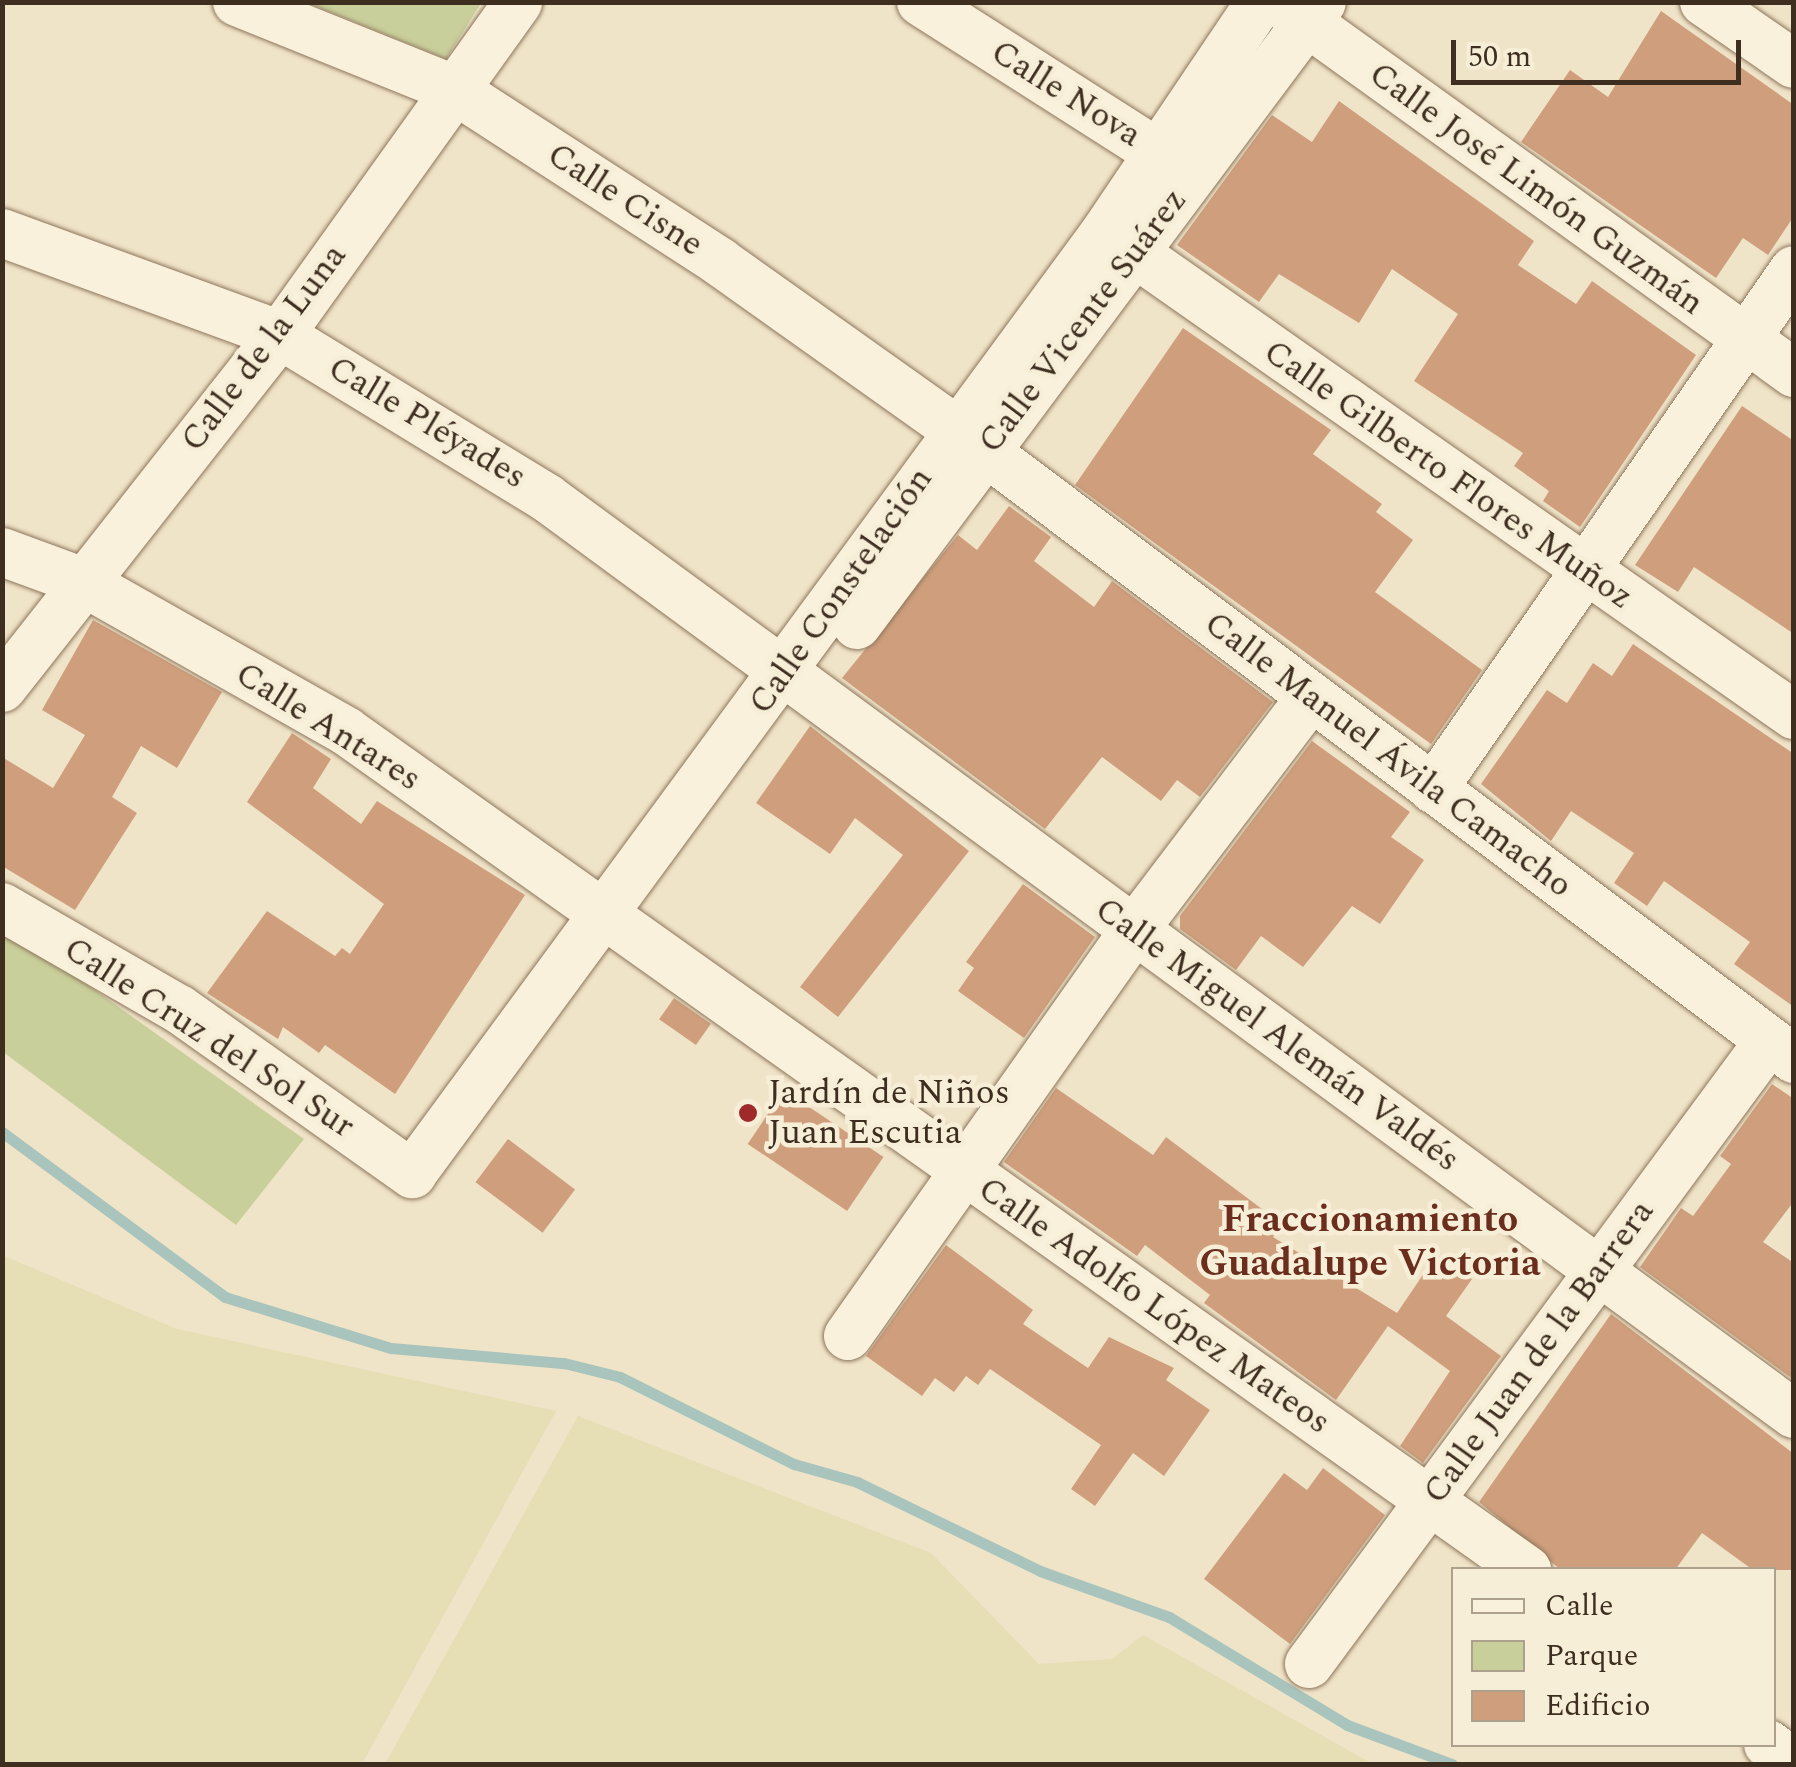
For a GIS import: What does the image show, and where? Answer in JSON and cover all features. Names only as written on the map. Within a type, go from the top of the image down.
[{"type":"street","name":"Calle Cisne","points":[[238,2],[453,88],[969,440]]},
{"type":"street","name":"Calle de la Luna","points":[[2,688],[80,581],[280,336],[453,88],[518,2]]},
{"type":"street","name":"Calle Nova","points":[[921,2],[1160,154]]},
{"type":"street","name":"Calle Constelación","points":[[412,1174],[623,924],[969,440],[1120,243],[1160,154],[1260,2]]},
{"type":"street","points":[[1704,2],[1794,64]]},
{"type":"street","name":"Calle Vicente Suárez","points":[[1120,243],[1303,9]]},
{"type":"street","name":"Calle José Limón Guzmán","points":[[1303,9],[1794,373]]},
{"type":"street","name":"Calle Pléyades","points":[[2,233],[280,336],[548,498],[799,678]]},
{"type":"street","name":"Calle Gilberto Flores Muñoz","points":[[1120,243],[1587,575],[1794,715]]},
{"type":"street","points":[[1432,790],[1587,575],[1794,270]]},
{"type":"street","name":"Calle Manuel Ávila Camacho","points":[[969,440],[1781,1050]]},
{"type":"street","name":"Calle Antares","points":[[2,552],[80,581],[346,732],[623,924]]},
{"type":"street","name":"Calle Miguel Alemán Valdés","points":[[799,678],[1134,930],[1794,1414]]},
{"type":"street","points":[[848,1336],[1134,930],[1311,698]]},
{"type":"street","name":"Calle Cruz del Sol Sur","points":[[2,907],[178,1009],[412,1174]]},
{"type":"street","name":"Calle Adolfo López Mateos","points":[[623,924],[964,1173],[1523,1567]]},
{"type":"street","name":"Calle Juan de la Barrera","points":[[1309,1664],[1432,1500],[1595,1270],[1781,1050]]},
{"type":"street","points":[[1772,1747],[1794,1763]]},
{"type":"shaded area","points":[[2,1255],[177,1329],[556,1411],[362,1764],[3,1764]]},
{"type":"shaded area","points":[[578,1416],[931,1553],[1039,1664],[1112,1659],[1143,1635],[1373,1764],[385,1764]]},
{"type":"green space","points":[[308,3],[481,3],[446,59]]},
{"type":"green space","points":[[2,935],[61,966],[304,1139],[236,1225],[3,1052]]},
{"type":"building","points":[[1661,11],[1794,105],[1794,216],[1768,255],[1743,238],[1716,278],[1521,142],[1570,70],[1608,97]]},
{"type":"building","points":[[1339,101],[1534,241],[1518,265],[1576,304],[1592,281],[1696,355],[1580,527],[1543,501],[1549,491],[1514,466],[1523,453],[1414,381],[1458,314],[1392,269],[1359,323],[1279,274],[1259,302],[1177,245],[1272,115],[1312,142]]},
{"type":"building","points":[[1183,328],[1331,430],[1313,454],[1382,504],[1376,512],[1413,540],[1375,592],[1482,670],[1431,744],[1075,485]]},
{"type":"building","points":[[1742,406],[1794,441],[1794,634],[1694,567],[1678,592],[1635,565]]},
{"type":"building","points":[[1009,506],[1051,537],[1034,561],[1094,607],[1112,581],[1273,702],[1200,797],[1177,780],[1161,801],[1102,757],[1045,829],[842,678],[958,535],[977,550]]},
{"type":"building","points":[[93,620],[222,692],[177,768],[141,746],[112,797],[137,813],[75,910],[2,866],[2,757],[53,788],[85,735],[42,710]]},
{"type":"building","points":[[1633,644],[1794,754],[1794,1007],[1734,964],[1750,942],[1664,881],[1647,906],[1614,883],[1634,853],[1571,811],[1551,841],[1481,784],[1547,690],[1567,703],[1593,663],[1612,676]]},
{"type":"building","points":[[810,726],[969,851],[838,1017],[800,987],[903,855],[855,818],[830,854],[756,803]]},
{"type":"building","points":[[292,733],[331,759],[313,788],[361,824],[377,801],[525,895],[395,1094],[325,1045],[319,1053],[283,1027],[278,1039],[207,993],[267,911],[335,956],[342,948],[350,954],[384,904],[247,802]]},
{"type":"building","points":[[1312,741],[1410,812],[1391,837],[1424,860],[1380,924],[1352,906],[1303,967],[1261,936],[1236,970],[1180,929],[1180,916]]},
{"type":"building","points":[[1023,884],[1095,937],[1024,1038],[958,991],[974,968],[966,962]]},
{"type":"building","points":[[674,998],[711,1024],[696,1045],[659,1019]]},
{"type":"building","points":[[1772,1084],[1794,1099],[1794,1201],[1763,1242],[1794,1263],[1794,1380],[1640,1267],[1681,1208],[1693,1216],[1731,1164],[1720,1156]]},
{"type":"building","points":[[1056,1088],[1153,1155],[1166,1137],[1282,1224],[1273,1237],[1397,1313],[1437,1254],[1472,1279],[1446,1316],[1501,1356],[1423,1463],[1400,1446],[1450,1371],[1388,1326],[1336,1400],[1204,1303],[1210,1295],[1145,1245],[1137,1256],[1004,1162]]},
{"type":"building","points":[[784,1090],[883,1157],[847,1211],[748,1144]]},
{"type":"building","points":[[508,1139],[575,1190],[543,1233],[476,1182]]},
{"type":"building","points":[[946,1245],[1033,1310],[1023,1324],[1088,1368],[1109,1337],[1174,1368],[1166,1380],[1210,1410],[1164,1476],[1133,1453],[1095,1506],[1071,1489],[1101,1445],[990,1369],[978,1385],[966,1376],[954,1392],[935,1378],[922,1396],[866,1356]]},
{"type":"building","points":[[1611,1314],[1794,1454],[1794,1570],[1749,1567],[1702,1533],[1677,1567],[1557,1567],[1479,1502]]},
{"type":"building","points":[[1323,1468],[1385,1515],[1290,1644],[1204,1579],[1284,1473],[1307,1490]]},
{"type":"waterway","points":[[2,1132],[225,1297],[391,1348],[564,1363],[620,1377],[794,1464],[857,1482],[1040,1571],[1169,1617],[1347,1725],[1452,1764]]},
{"type":"place","name":"Jardín de Niños Juan Escutia","points":[[748,1113]]},
{"type":"district","name":"Fraccionamiento Guadalupe Victoria","points":[[1370,1243]]}]
